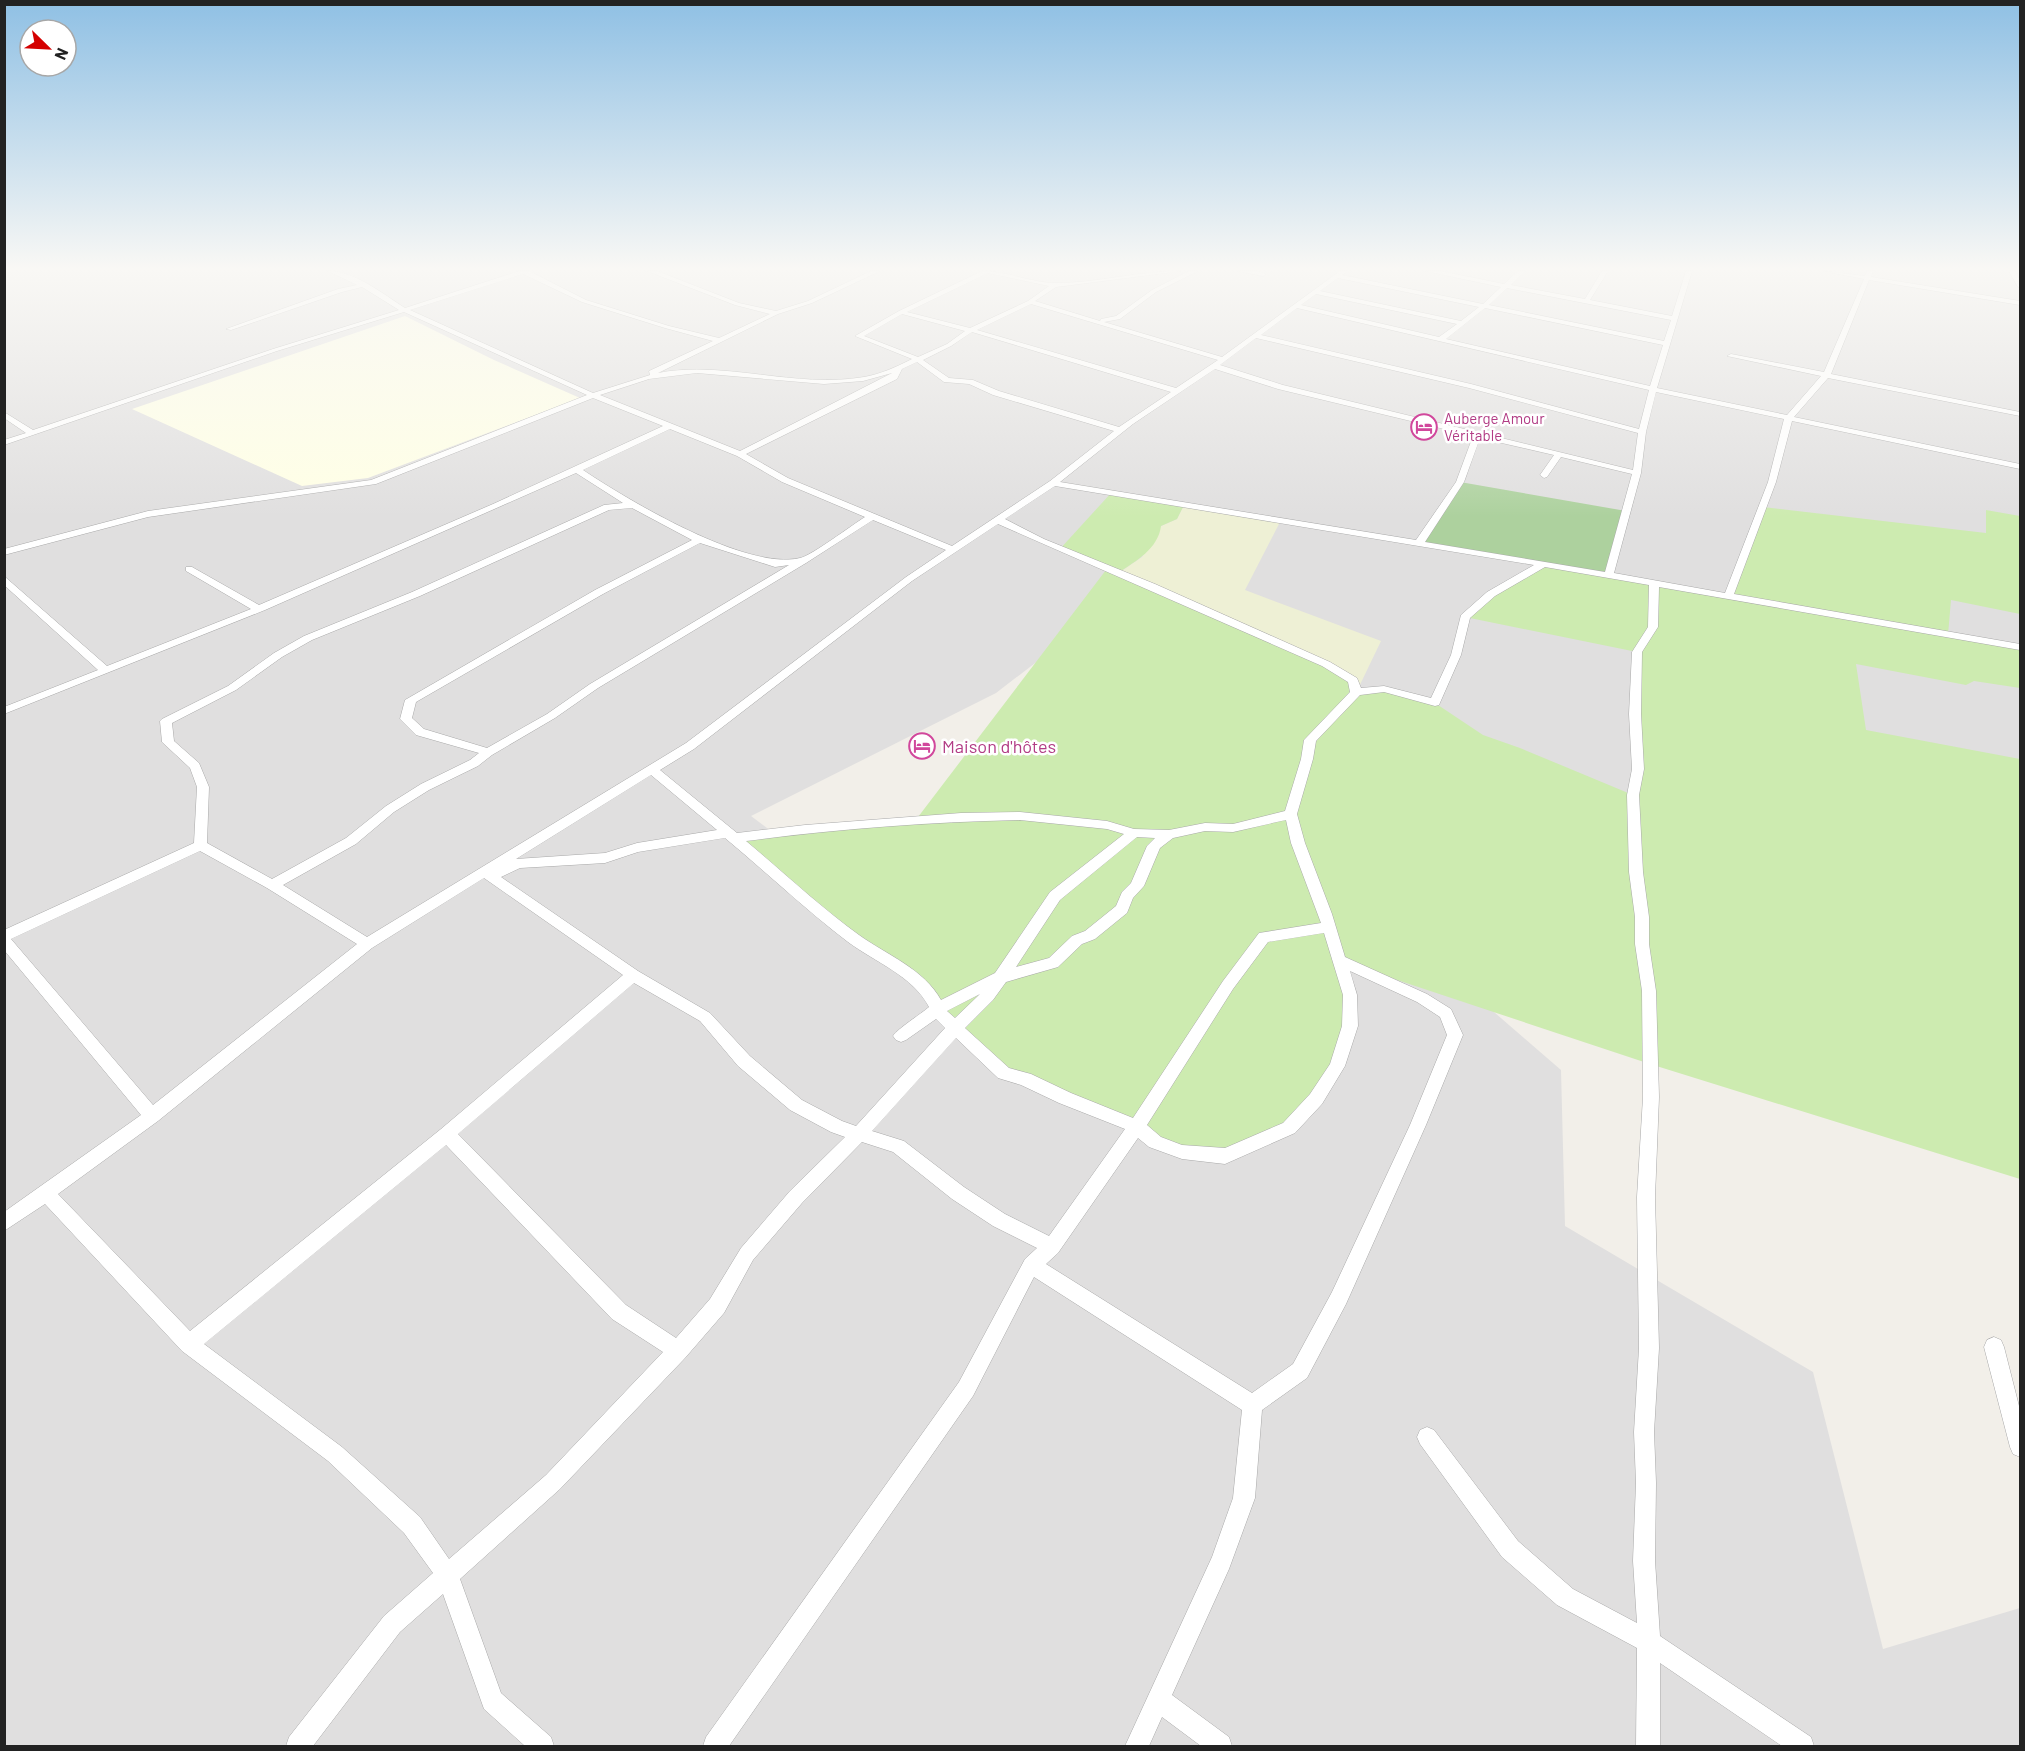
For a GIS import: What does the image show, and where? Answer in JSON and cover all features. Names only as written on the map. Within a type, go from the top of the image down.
[{"type":"street","points":[[4,443],[268,353]]},
{"type":"street","points":[[498,353],[592,395],[740,454],[785,480],[953,550]]},
{"type":"street","points":[[4,552],[148,514],[373,482],[575,404],[592,395],[646,376],[693,353]]},
{"type":"street","points":[[901,353],[917,359],[947,380],[970,382],[996,393],[1121,430]]},
{"type":"street","points":[[646,376],[703,371],[843,382],[877,378],[931,353]]},
{"type":"street","points":[[1047,353],[1177,391]]},
{"type":"street","points":[[1203,353],[1223,359]]},
{"type":"street","points":[[4,1223],[152,1116],[367,944],[488,875],[690,746],[909,579],[1053,483],[1121,430],[1232,353]]},
{"type":"street","points":[[1328,353],[1472,386],[1642,432]]},
{"type":"street","points":[[1495,353],[1788,419],[2020,467]]},
{"type":"street","points":[[1609,575],[1637,473],[1642,432],[1663,353]]},
{"type":"street","points":[[1728,597],[1772,482],[1788,419],[1827,374],[1836,353]]},
{"type":"street","points":[[1731,356],[2020,414]]},
{"type":"street","points":[[1214,366],[1281,387],[1637,473]]},
{"type":"street","points":[[740,454],[894,377],[899,368]]},
{"type":"street","points":[[4,414],[32,432]]},
{"type":"street","points":[[4,711],[257,608],[578,470],[669,426]]},
{"type":"street","points":[[1419,543],[1460,483],[1478,433]]},
{"type":"street","points":[[1544,475],[1559,454]]},
{"type":"street","points":[[578,470],[634,505],[699,540],[775,564],[803,561]]},
{"type":"street","points":[[1053,483],[1609,575],[2020,647]]},
{"type":"street","points":[[200,845],[203,787],[195,766],[168,742],[166,721],[232,688],[308,638],[416,594],[607,507],[634,505]]},
{"type":"street","points":[[272,885],[351,841],[390,809],[425,787],[474,763],[488,752],[551,716],[594,686],[803,561],[871,517]]},
{"type":"street","points":[[999,519],[1004,525],[1059,550],[1082,557],[1117,574],[1149,585],[1326,664],[1353,680],[1356,693]]},
{"type":"street","points":[[488,752],[420,732],[406,718],[411,700],[599,592],[699,540]]},
{"type":"street","points":[[654,770],[854,939],[888,960],[928,990],[941,1015],[1004,1073],[1025,1079],[1065,1098],[1136,1126],[1155,1142],[1182,1152],[1225,1155],[1289,1128],[1316,1099],[1337,1066],[1350,1026],[1350,995],[1329,927],[1298,843],[1291,814],[1307,759],[1310,740],[1356,693],[1384,689],[1435,704],[1456,655],[1465,617],[1491,594],[1543,564]]},
{"type":"street","points":[[189,569],[257,608]]},
{"type":"street","points":[[4,579],[104,670]]},
{"type":"street","points":[[1647,1746],[1649,1642],[1644,1561],[1646,1483],[1644,1432],[1649,1348],[1646,1197],[1651,1097],[1649,991],[1642,944],[1642,916],[1636,872],[1634,795],[1638,769],[1635,714],[1637,652],[1653,627],[1654,583]]},
{"type":"street","points":[[488,875],[518,864],[605,858],[637,848],[731,835],[961,817],[1020,816],[1107,825],[1134,833],[1169,834],[1205,827],[1251,825],[1291,814]]},
{"type":"street","points":[[298,1746],[392,1624],[553,1482],[678,1351],[717,1306],[747,1254],[796,1197],[859,1134],[988,996],[1055,896],[1134,833]]},
{"type":"street","points":[[901,1036],[915,1028],[939,1008],[999,978],[1028,968],[1053,963],[1077,940],[1090,935],[1122,909],[1127,896],[1137,886],[1154,846],[1169,834]]},
{"type":"street","points":[[200,845],[272,885],[367,944]]},
{"type":"street","points":[[152,1116],[4,938],[200,845]]},
{"type":"street","points":[[488,875],[633,975],[705,1017],[744,1060],[796,1105],[837,1127],[898,1146],[982,1209],[1052,1247]]},
{"type":"street","points":[[715,1746],[966,1389],[1031,1265],[1052,1247],[1136,1126],[1228,985],[1264,937],[1329,927]]},
{"type":"street","points":[[1137,1746],[1221,1561],[1244,1498],[1252,1405],[1300,1371],[1339,1298],[1418,1125],[1455,1035],[1446,1013],[1422,998],[1339,960]]},
{"type":"street","points":[[189,1344],[447,1134],[633,975]]},
{"type":"street","points":[[447,1134],[619,1312],[678,1351]]},
{"type":"street","points":[[46,1193],[189,1344],[335,1454],[411,1525],[447,1574],[492,1701],[542,1746]]},
{"type":"street","points":[[1031,1265],[1252,1405]]},
{"type":"street","points":[[1994,1347],[2020,1447]]},
{"type":"street","points":[[1427,1437],[1510,1549],[1566,1597],[1649,1642],[1802,1746]]},
{"type":"street","points":[[1158,1699],[1220,1746]]},
{"type":"shaded area","points":[[5,353],[2020,353],[2020,1043],[1095,617],[996,693],[751,816],[924,946],[1161,874],[1472,993],[1561,1070],[1565,1226],[1813,1372],[1883,1649],[2020,1608],[2020,1746],[5,1746]]},
{"type":"shaded area","points":[[297,353],[479,353],[580,398],[368,478],[302,486],[132,409]]},
{"type":"shaded area","points":[[1185,503],[1281,520],[1245,590],[1381,641],[1356,693],[1117,574],[1142,557],[1161,526],[1177,519]]},
{"type":"green space","points":[[1460,482],[1626,511],[1609,575],[1419,543]]},
{"type":"green space","points":[[1112,492],[1185,503],[1177,519],[1161,526],[1151,548],[1118,573],[1353,680],[1356,693],[1384,689],[1435,703],[1483,735],[1633,795],[1637,652],[1465,617],[1491,594],[1543,564],[1728,596],[1763,507],[1986,533],[1986,510],[2020,516],[2020,614],[1951,600],[1948,635],[2020,648],[2020,688],[1974,681],[1966,685],[1856,664],[1866,730],[2020,759],[2020,1179],[1650,1064],[1340,961],[1350,1017],[1337,1066],[1289,1128],[1241,1150],[1182,1152],[1004,1073],[955,1028],[928,990],[734,838],[915,821],[1106,570],[1059,550]]},
{"type":"place","name":"Auberge Amour Véritable","points":[[1424,427]]},
{"type":"place","name":"Maison d'hôtes","points":[[922,746]]}]
